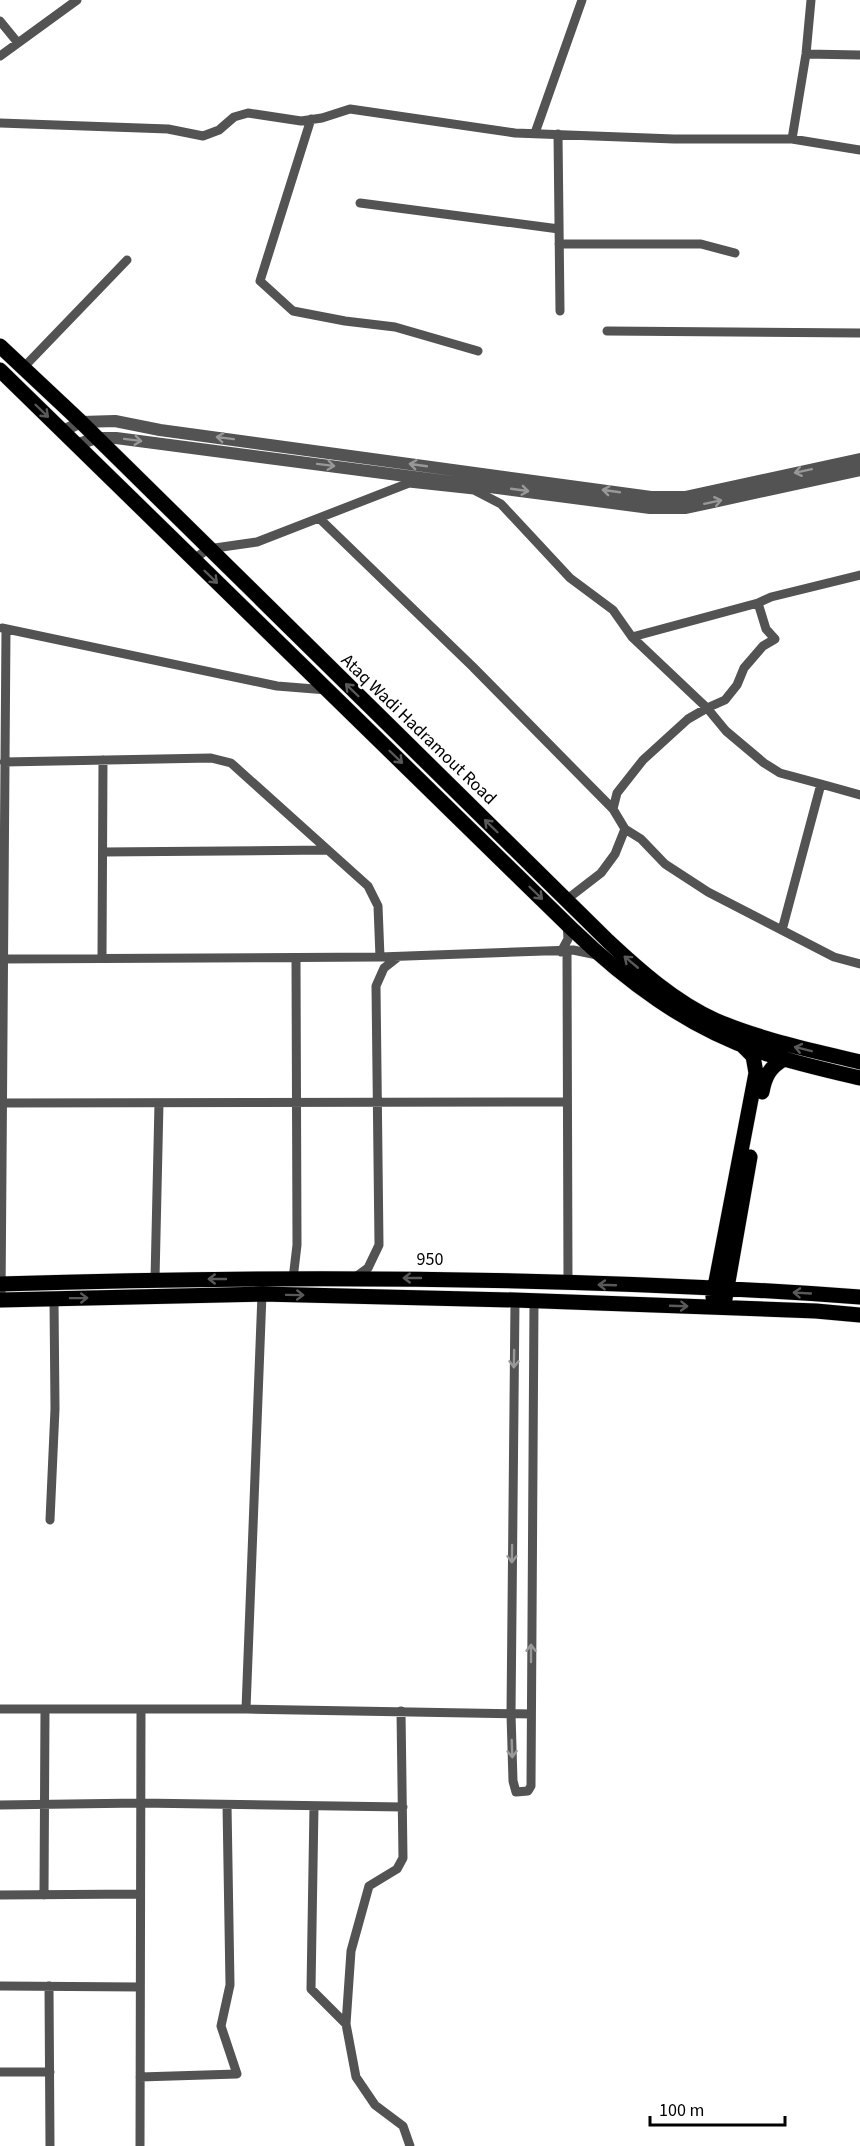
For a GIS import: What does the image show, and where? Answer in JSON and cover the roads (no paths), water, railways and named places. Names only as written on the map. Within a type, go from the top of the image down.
[{"type":"main road","name":"Ataq Wadi Hadramout Road","points":[[0,346],[81,422],[668,999],[700,1026],[742,1045],[784,1059],[860,1078]]},
{"type":"main road","name":"Ataq Wadi Hadramout Road","points":[[0,370],[603,958],[668,999],[713,1019],[787,1044],[860,1062]]},
{"type":"main road","points":[[717,1308],[756,1073],[753,1056],[742,1045]]},
{"type":"main road","points":[[720,1289],[764,1082],[773,1067],[784,1059]]},
{"type":"main road","name":"950","points":[[1,1284],[155,1279],[453,1278],[860,1297]]},
{"type":"main road","points":[[1,1300],[262,1294],[514,1300],[860,1315]]},
{"type":"street","points":[[0,56],[77,0]]},
{"type":"street","points":[[536,134],[582,0]]},
{"type":"street","points":[[792,139],[806,54],[811,0]]},
{"type":"street","points":[[0,21],[18,43]]},
{"type":"street","points":[[806,54],[860,55]]},
{"type":"street","points":[[0,123],[168,129],[203,136],[219,130],[234,117],[248,113],[301,121],[322,118],[350,108],[515,134],[674,139],[792,139],[860,150]]},
{"type":"street","points":[[311,120],[260,281],[293,310],[345,321],[394,327],[478,351]]},
{"type":"street","points":[[558,134],[560,312]]},
{"type":"street","points":[[360,203],[559,229]]},
{"type":"street","points":[[559,244],[701,244],[735,253]]},
{"type":"street","points":[[23,368],[127,260]]},
{"type":"street","points":[[607,331],[860,333]]},
{"type":"street","points":[[63,431],[81,422],[115,422],[651,496],[685,497],[860,459]]},
{"type":"street","points":[[76,445],[96,438],[116,438],[650,508],[686,508],[860,470]]},
{"type":"street","points":[[194,559],[208,549],[257,542],[409,483],[474,490],[501,504],[570,578],[613,610],[632,637],[707,708],[726,730],[764,763],[780,773],[860,795]]},
{"type":"street","points":[[320,519],[473,667],[613,809],[625,829],[641,839],[665,864],[708,892],[834,957],[860,964]]},
{"type":"street","points":[[632,637],[759,603],[771,597],[860,575]]},
{"type":"street","points":[[613,809],[617,793],[643,760],[688,719],[725,700],[731,694],[744,668],[763,646],[775,639],[766,629],[759,603]]},
{"type":"street","points":[[1,1300],[3,628],[277,686],[328,690]]},
{"type":"street","points":[[4,762],[211,758],[224,760],[237,767],[368,886],[376,899],[379,914],[380,957]]},
{"type":"street","points":[[102,958],[103,760]]},
{"type":"street","points":[[782,930],[821,784]]},
{"type":"street","points":[[566,900],[601,873],[615,854],[625,829]]},
{"type":"street","points":[[103,852],[328,850]]},
{"type":"street","points":[[567,923],[568,939],[564,952],[568,1283]]},
{"type":"street","points":[[1,958],[398,957],[564,952],[588,952],[603,958]]},
{"type":"street","points":[[354,1278],[368,1268],[379,1245],[376,986],[384,968],[398,957]]},
{"type":"street","points":[[293,1279],[297,1245],[296,958]]},
{"type":"street","points":[[2,1103],[567,1102]]},
{"type":"street","points":[[155,1279],[159,1103]]},
{"type":"street","points":[[246,1709],[262,1294]]},
{"type":"street","points":[[50,1520],[56,1409],[54,1299]]},
{"type":"street","points":[[514,1300],[511,1714],[513,1781],[516,1792],[528,1791],[531,1786],[534,1301]]},
{"type":"street","points":[[0,1709],[246,1709],[531,1714]]},
{"type":"street","points":[[44,1895],[45,1709]]},
{"type":"street","points":[[140,2146],[141,1709]]},
{"type":"street","points":[[401,1711],[403,1858],[397,1869],[369,1886],[351,1951],[346,2024],[356,2077],[375,2105],[403,2126],[410,2146]]},
{"type":"street","points":[[0,1805],[140,1803],[403,1807]]},
{"type":"street","points":[[140,2077],[237,2074],[221,2026],[230,1985],[227,1805]]},
{"type":"street","points":[[315,1806],[311,1989],[346,2024]]},
{"type":"street","points":[[0,1895],[140,1894]]},
{"type":"street","points":[[0,1986],[140,1987]]},
{"type":"street","points":[[50,1986],[50,2146]]},
{"type":"street","points":[[0,2072],[50,2072]]}]
